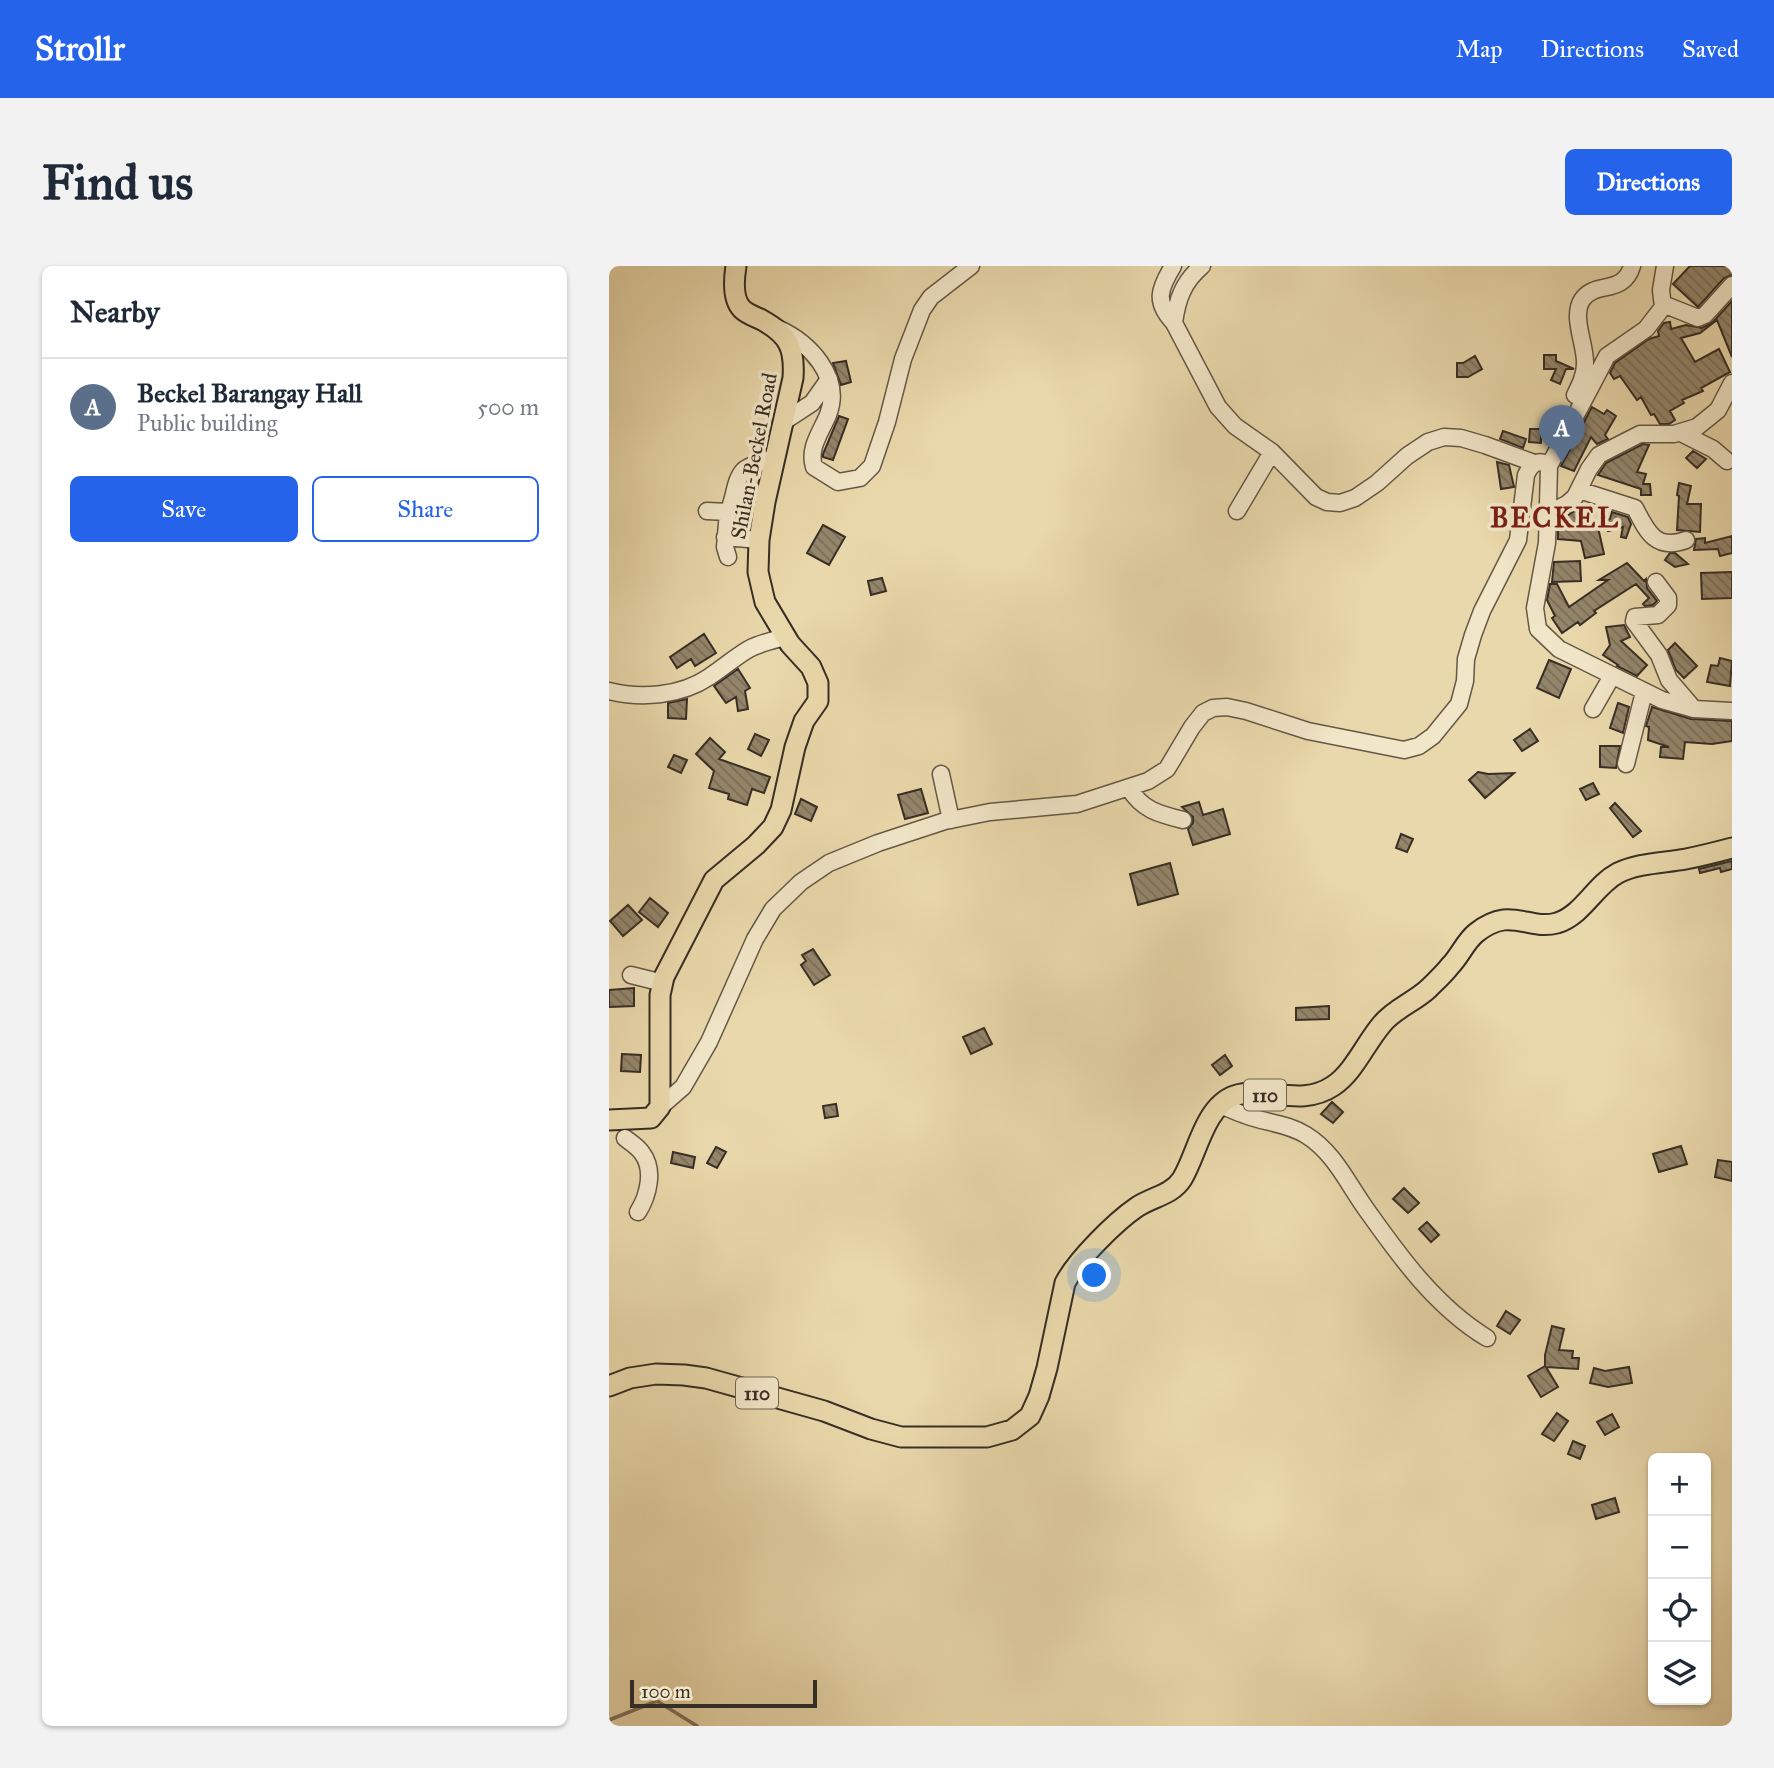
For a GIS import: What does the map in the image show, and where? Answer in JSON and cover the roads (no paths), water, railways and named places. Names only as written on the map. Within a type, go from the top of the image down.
[{"type":"main road","name":"Shilan-Beckel Road","points":[[660,1107],[660,995],[663,983],[714,880],[773,827],[782,810],[795,747],[804,721],[818,701],[818,683],[811,667],[786,637],[765,602],[758,572],[759,540],[793,379],[794,358],[787,338],[741,308],[736,295],[736,266]]},
{"type":"main road","name":"110","points":[[609,1386],[630,1378],[656,1374],[684,1375],[706,1378],[824,1410],[871,1429],[901,1437],[987,1437],[1012,1430],[1030,1416],[1039,1396],[1065,1283],[1071,1272],[1082,1258],[1138,1206],[1173,1189],[1182,1180],[1203,1132],[1220,1105],[1234,1096],[1250,1093],[1303,1097],[1333,1086],[1344,1076],[1383,1023],[1425,991],[1452,965],[1473,935],[1486,926],[1500,920],[1521,919],[1543,924],[1556,923],[1569,917],[1617,874],[1732,848]]},
{"type":"main road","points":[[616,1128],[651,1118],[660,1107]]},
{"type":"street","points":[[772,326],[795,336],[803,343],[824,369],[829,380],[831,402],[812,453],[814,467],[838,482],[860,478],[868,472],[877,455],[903,359],[922,310],[931,297],[971,266]]},
{"type":"street","points":[[1173,266],[1163,286],[1160,300],[1164,313],[1174,323],[1218,407],[1235,426],[1272,452],[1317,497],[1340,503],[1355,498],[1407,456],[1428,442],[1444,437],[1461,438],[1541,465]]},
{"type":"street","points":[[1174,323],[1179,294],[1192,274],[1202,266]]},
{"type":"street","points":[[1560,446],[1561,427],[1582,381],[1585,366],[1578,312],[1581,301],[1594,291],[1618,285],[1628,278],[1632,266]]},
{"type":"street","points":[[1665,266],[1661,290],[1667,306],[1698,317],[1705,315],[1732,285]]},
{"type":"street","points":[[660,1107],[683,1087],[709,1042],[755,939],[773,909],[801,882],[829,863],[878,843],[951,820],[990,812],[1077,804],[1148,781],[1167,769],[1192,727],[1203,713],[1213,708],[1236,709],[1308,731],[1404,750],[1419,746],[1433,736],[1459,704],[1473,635],[1482,611],[1518,540],[1526,475],[1541,465],[1560,446],[1607,356],[1646,328],[1667,306],[1675,266]]},
{"type":"street","points":[[783,422],[812,402],[829,380]]},
{"type":"street","points":[[1549,513],[1567,504],[1579,490],[1594,461],[1605,452],[1640,434],[1681,433],[1697,427],[1718,411],[1732,383]]},
{"type":"street","points":[[1681,433],[1713,449],[1727,461]]},
{"type":"street","points":[[1237,511],[1272,452]]},
{"type":"street","points":[[728,557],[728,512],[734,501],[738,479],[745,468],[775,457]]},
{"type":"street","points":[[1541,465],[1549,513],[1548,543],[1535,608],[1538,629],[1559,649],[1662,700],[1694,709],[1732,711]]},
{"type":"street","points":[[1579,490],[1635,508],[1648,534],[1658,540],[1676,544],[1686,540]]},
{"type":"street","points":[[707,511],[728,512]]},
{"type":"street","points":[[726,537],[759,540]]},
{"type":"street","points":[[1657,582],[1668,598],[1668,605],[1658,615],[1638,615],[1634,621],[1659,655],[1669,680],[1694,709]]},
{"type":"street","points":[[609,691],[647,695],[688,688],[750,649],[786,637]]},
{"type":"street","points":[[1593,709],[1612,676]]},
{"type":"street","points":[[1626,764],[1644,692]]},
{"type":"street","points":[[941,775],[951,820]]},
{"type":"street","points":[[1129,788],[1147,809],[1183,820]]},
{"type":"street","points":[[631,975],[663,983]]},
{"type":"street","points":[[1220,1105],[1246,1116],[1282,1124],[1306,1135],[1326,1151],[1391,1243],[1440,1303],[1467,1326],[1487,1338]]},
{"type":"street","points":[[616,1128],[642,1153],[648,1166],[646,1199],[638,1212]]},
{"type":"waterway","points":[[609,1720],[657,1701],[697,1726]]},
{"type":"place","name":"Beckel Barangay Hall","points":[[1562,463]]},
{"type":"district","name":"BECKEL","points":[[1555,517]]}]
